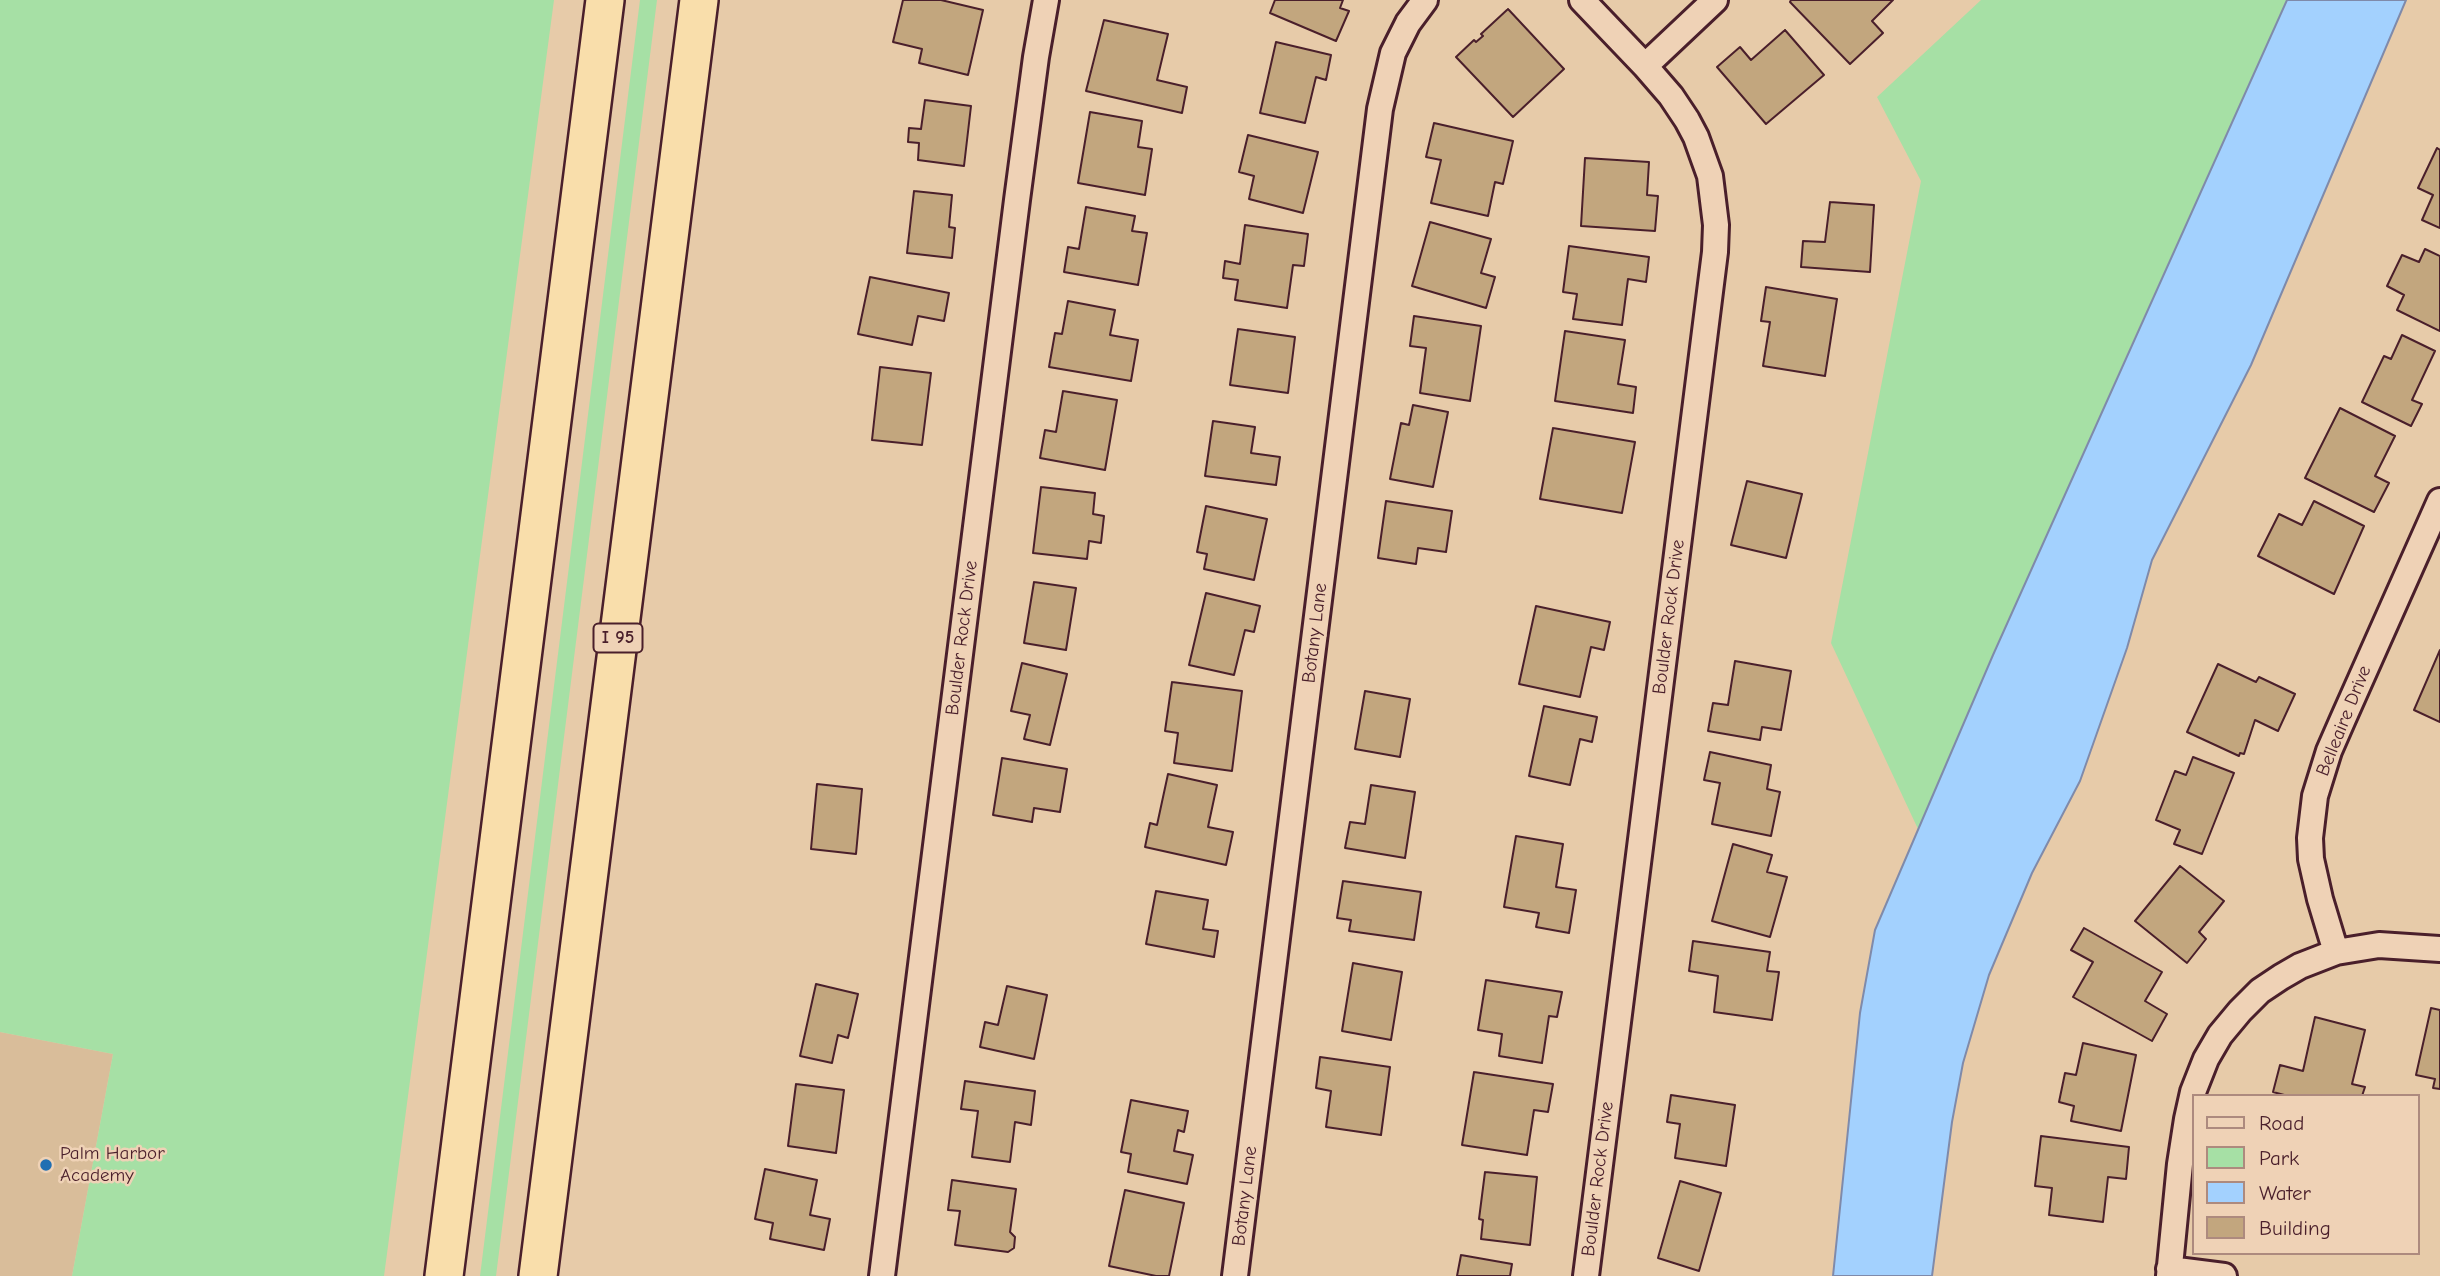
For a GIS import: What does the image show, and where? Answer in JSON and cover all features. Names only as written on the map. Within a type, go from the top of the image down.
[{"type":"highway","points":[[444,1276],[605,0]]},
{"type":"highway","name":"I 95","points":[[538,1276],[699,0]]},
{"type":"street","name":"Boulder Rock Drive","points":[[882,1276],[1017,200],[1046,0]]},
{"type":"street","name":"Botany Lane","points":[[1235,1276],[1380,109],[1394,53],[1408,23],[1425,0]]},
{"type":"street","name":"Boulder Rock Drive","points":[[1582,0],[1671,96],[1700,147],[1714,198],[1716,238],[1586,1276]]},
{"type":"street","points":[[1645,66],[1715,0]]},
{"type":"street","name":"Belleaire Drive","points":[[2336,952],[2311,859],[2310,838],[2315,796],[2329,751],[2440,501]]},
{"type":"street","points":[[2193,1094],[2206,1059],[2220,1035],[2260,992],[2300,966],[2336,952],[2379,945],[2440,949]]},
{"type":"street","points":[[2192,1096],[2169,1273],[2224,1276]]},
{"type":"shaded area","name":"Palm Harbor Academy","points":[[0,1032],[113,1054],[72,1276],[0,1276]]},
{"type":"green space","points":[[0,0],[554,0],[384,1276],[72,1276],[113,1054],[0,1032]]},
{"type":"green space","points":[[640,0],[657,0],[496,1276],[480,1276]]},
{"type":"green space","points":[[1981,0],[2287,0],[1918,829],[1831,643],[1921,181],[1877,97]]},
{"type":"water","points":[[2287,0],[2406,0],[2251,365],[2152,560],[2127,648],[2080,781],[2032,873],[1989,975],[1963,1063],[1952,1122],[1932,1276],[1833,1276],[1860,1013],[1875,930],[1993,655]]},
{"type":"building","points":[[903,0],[941,0],[983,10],[968,75],[919,63],[922,49],[893,42]]},
{"type":"building","points":[[1275,0],[1343,0],[1340,8],[1349,11],[1336,41],[1270,13]]},
{"type":"building","points":[[1791,0],[1893,0],[1872,21],[1883,33],[1850,64]]},
{"type":"building","points":[[1508,9],[1564,69],[1513,117],[1456,57],[1474,40],[1476,42],[1483,36],[1481,34]]},
{"type":"building","points":[[1104,20],[1168,34],[1157,80],[1187,87],[1182,113],[1086,91]]},
{"type":"building","points":[[1785,30],[1824,75],[1766,124],[1717,67],[1740,47],[1751,60]]},
{"type":"building","points":[[1276,42],[1331,55],[1326,80],[1316,77],[1305,123],[1260,113]]},
{"type":"building","points":[[925,100],[971,106],[964,166],[918,160],[919,143],[908,142],[909,128],[921,129]]},
{"type":"building","points":[[1090,112],[1142,121],[1138,147],[1152,149],[1145,195],[1078,183]]},
{"type":"building","points":[[1434,123],[1513,141],[1503,184],[1495,182],[1488,216],[1431,203],[1441,160],[1426,157]]},
{"type":"building","points":[[1248,135],[1318,152],[1303,213],[1249,199],[1254,176],[1239,172]]},
{"type":"building","points":[[2437,148],[2440,150],[2440,228],[2422,220],[2433,195],[2418,188]]},
{"type":"building","points":[[1585,158],[1649,162],[1647,195],[1658,196],[1655,231],[1581,226]]},
{"type":"building","points":[[914,191],[952,195],[949,227],[955,228],[952,258],[907,253]]},
{"type":"building","points":[[1830,202],[1874,205],[1870,272],[1801,267],[1803,241],[1825,242]]},
{"type":"building","points":[[1086,207],[1135,216],[1132,231],[1147,233],[1138,285],[1064,272],[1068,247],[1079,249]]},
{"type":"building","points":[[1430,222],[1491,239],[1481,273],[1495,277],[1486,308],[1412,286]]},
{"type":"building","points":[[1245,225],[1308,234],[1304,266],[1293,265],[1287,308],[1235,300],[1238,280],[1223,278],[1225,261],[1240,264]]},
{"type":"building","points":[[1569,246],[1649,257],[1646,282],[1628,279],[1622,325],[1573,319],[1577,294],[1563,292]]},
{"type":"building","points":[[2425,249],[2440,256],[2440,331],[2397,310],[2404,295],[2387,286],[2402,255],[2419,262]]},
{"type":"building","points":[[870,277],[949,293],[944,321],[918,316],[912,345],[858,334]]},
{"type":"building","points":[[1766,287],[1837,299],[1825,376],[1763,366],[1770,322],[1761,321]]},
{"type":"building","points":[[1068,301],[1115,310],[1110,335],[1138,340],[1131,381],[1049,367],[1055,333],[1062,334]]},
{"type":"building","points":[[1414,316],[1481,326],[1470,401],[1420,393],[1426,348],[1410,346]]},
{"type":"building","points":[[1238,329],[1295,337],[1288,393],[1230,385]]},
{"type":"building","points":[[1565,331],[1625,340],[1618,384],[1636,387],[1633,413],[1555,401]]},
{"type":"building","points":[[2402,335],[2435,351],[2412,400],[2422,404],[2411,426],[2362,402],[2384,356],[2391,359]]},
{"type":"building","points":[[880,367],[931,373],[922,445],[872,440]]},
{"type":"building","points":[[1063,391],[1117,400],[1105,470],[1040,458],[1045,430],[1056,432]]},
{"type":"building","points":[[1413,405],[1448,412],[1433,487],[1390,479],[1401,423],[1409,425]]},
{"type":"building","points":[[2340,408],[2395,436],[2375,476],[2389,483],[2374,512],[2305,478]]},
{"type":"building","points":[[1213,421],[1255,427],[1251,453],[1280,457],[1276,485],[1205,476]]},
{"type":"building","points":[[1553,428],[1635,442],[1622,513],[1540,499]]},
{"type":"building","points":[[1747,481],[1802,494],[1786,558],[1731,545]]},
{"type":"building","points":[[1041,487],[1095,493],[1093,514],[1104,516],[1101,543],[1089,541],[1087,559],[1033,553]]},
{"type":"building","points":[[1386,501],[1452,511],[1446,552],[1418,548],[1416,564],[1378,558]]},
{"type":"building","points":[[2314,501],[2364,526],[2334,594],[2258,556],[2279,514],[2302,525]]},
{"type":"building","points":[[1206,506],[1267,519],[1254,580],[1204,569],[1207,554],[1197,552]]},
{"type":"building","points":[[1034,582],[1076,588],[1066,650],[1024,643]]},
{"type":"building","points":[[1206,593],[1260,606],[1254,632],[1245,630],[1234,675],[1189,665]]},
{"type":"building","points":[[1536,606],[1610,622],[1604,650],[1591,647],[1580,697],[1519,684]]},
{"type":"building","points":[[2440,650],[2440,722],[2414,710]]},
{"type":"building","points":[[1735,661],[1791,671],[1781,730],[1762,727],[1760,740],[1708,731],[1713,703],[1728,705]]},
{"type":"building","points":[[1022,663],[1067,674],[1050,745],[1024,739],[1030,715],[1011,711]]},
{"type":"building","points":[[2218,664],[2256,682],[2259,677],[2295,694],[2278,731],[2255,720],[2244,754],[2240,753],[2239,756],[2187,732]]},
{"type":"building","points":[[1172,682],[1242,691],[1232,771],[1174,763],[1178,733],[1165,731]]},
{"type":"building","points":[[1365,691],[1410,699],[1400,757],[1355,749]]},
{"type":"building","points":[[1544,706],[1597,717],[1592,742],[1580,739],[1570,785],[1529,776]]},
{"type":"building","points":[[1710,752],[1771,765],[1767,789],[1780,792],[1771,836],[1712,824],[1720,783],[1704,780]]},
{"type":"building","points":[[2193,757],[2234,773],[2202,854],[2174,844],[2180,830],[2156,820],[2175,771],[2186,775]]},
{"type":"building","points":[[1002,758],[1067,769],[1060,812],[1034,808],[1032,822],[993,815]]},
{"type":"building","points":[[1168,774],[1217,785],[1208,827],[1233,832],[1226,865],[1145,847],[1150,823],[1157,825]]},
{"type":"building","points":[[817,784],[862,789],[856,854],[811,849]]},
{"type":"building","points":[[1371,785],[1415,792],[1405,858],[1345,848],[1350,822],[1365,824]]},
{"type":"building","points":[[1516,836],[1563,844],[1556,887],[1576,890],[1569,933],[1536,927],[1539,913],[1504,907]]},
{"type":"building","points":[[1733,844],[1772,855],[1767,872],[1787,877],[1770,937],[1712,921]]},
{"type":"building","points":[[2180,866],[2224,901],[2199,932],[2206,939],[2187,963],[2135,921]]},
{"type":"building","points":[[1343,881],[1421,892],[1414,940],[1349,931],[1351,920],[1337,918]]},
{"type":"building","points":[[1156,891],[1208,900],[1203,929],[1218,931],[1214,957],[1146,944]]},
{"type":"building","points":[[2084,928],[2162,972],[2145,1001],[2167,1014],[2152,1041],[2073,997],[2093,962],[2071,950]]},
{"type":"building","points":[[1693,941],[1770,952],[1767,971],[1779,972],[1772,1020],[1714,1012],[1718,976],[1689,971]]},
{"type":"building","points":[[1353,963],[1402,972],[1391,1040],[1342,1031]]},
{"type":"building","points":[[1486,980],[1562,992],[1557,1017],[1549,1016],[1542,1063],[1499,1056],[1502,1034],[1478,1030]]},
{"type":"building","points":[[816,984],[858,994],[848,1038],[838,1035],[832,1063],[800,1056]]},
{"type":"building","points":[[1007,986],[1047,995],[1034,1059],[980,1047],[985,1022],[998,1025]]},
{"type":"building","points":[[2431,1008],[2440,1010],[2440,1089],[2433,1088],[2435,1079],[2416,1075]]},
{"type":"building","points":[[2315,1017],[2365,1030],[2352,1084],[2365,1087],[2363,1094],[2273,1092],[2280,1065],[2303,1071]]},
{"type":"building","points":[[2083,1043],[2136,1055],[2121,1131],[2071,1121],[2074,1106],[2059,1102],[2065,1073],[2076,1075]]},
{"type":"building","points":[[1320,1057],[1390,1067],[1381,1135],[1326,1127],[1331,1091],[1316,1088]]},
{"type":"building","points":[[1474,1072],[1553,1084],[1548,1112],[1534,1110],[1527,1155],[1462,1145]]},
{"type":"building","points":[[965,1081],[1035,1091],[1031,1125],[1015,1122],[1010,1162],[972,1157],[978,1111],[961,1109]]},
{"type":"building","points":[[796,1084],[844,1090],[836,1153],[788,1146]]},
{"type":"building","points":[[1671,1095],[1735,1105],[1726,1166],[1675,1158],[1680,1124],[1667,1122]]},
{"type":"building","points":[[1131,1100],[1188,1111],[1184,1132],[1178,1130],[1174,1151],[1193,1155],[1187,1184],[1128,1172],[1131,1154],[1121,1152]]},
{"type":"building","points":[[2041,1136],[2129,1147],[2126,1179],[2108,1177],[2103,1222],[2049,1215],[2052,1188],[2035,1186]]},
{"type":"building","points":[[765,1169],[817,1180],[810,1215],[830,1219],[824,1250],[770,1239],[773,1223],[755,1219]]},
{"type":"building","points":[[1485,1172],[1537,1177],[1530,1245],[1481,1239],[1483,1220],[1479,1219]]},
{"type":"building","points":[[952,1180],[1016,1189],[1010,1232],[1015,1237],[1014,1248],[1008,1252],[955,1245],[960,1211],[948,1210]]},
{"type":"building","points":[[1680,1181],[1721,1193],[1699,1271],[1658,1258]]},
{"type":"building","points":[[1125,1190],[1184,1203],[1169,1276],[1156,1276],[1109,1266]]},
{"type":"building","points":[[1461,1255],[1512,1264],[1510,1276],[1457,1276]]},
{"type":"place","name":"Palm Harbor Academy","points":[[46,1165]]}]
